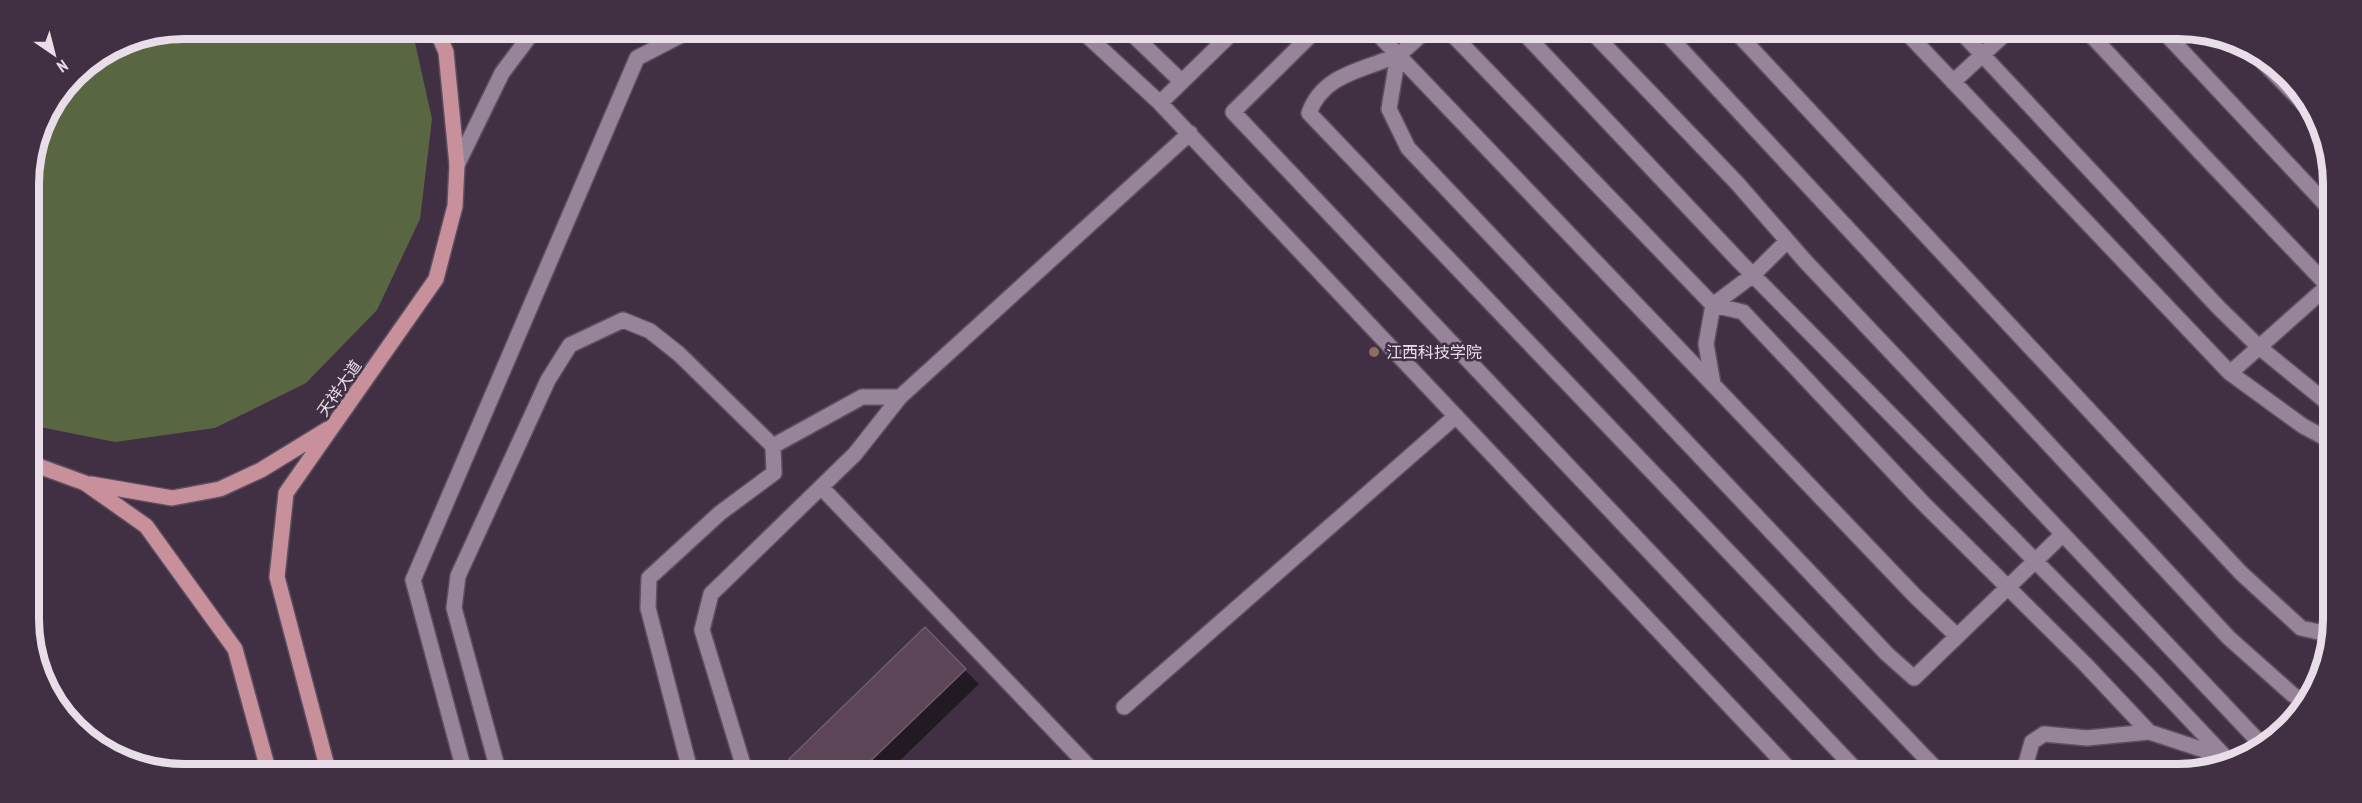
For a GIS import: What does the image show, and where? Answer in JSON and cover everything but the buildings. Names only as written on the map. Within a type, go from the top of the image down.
[{"type":"main road","name":"天祥大道","points":[[326,764],[278,577],[286,494],[436,279],[455,207],[457,165],[446,52],[440,39]]},
{"type":"main road","points":[[39,466],[85,483],[172,498],[220,489],[261,470],[335,425]]},
{"type":"main road","points":[[85,483],[146,526],[235,649],[267,764]]},
{"type":"street","points":[[457,165],[502,73],[527,39]]},
{"type":"street","points":[[462,764],[413,580],[637,58],[674,39]]},
{"type":"street","points":[[1091,39],[1160,102],[1190,133],[1785,764]]},
{"type":"street","points":[[1138,39],[1182,82]]},
{"type":"street","points":[[1160,102],[1226,39]]},
{"type":"street","points":[[1308,39],[1233,112],[1850,764]]},
{"type":"street","points":[[1383,39],[1916,597],[1957,636]]},
{"type":"street","points":[[1416,39],[1398,54],[1335,79],[1314,100],[1309,113],[1931,764]]},
{"type":"street","points":[[1457,39],[1713,304],[1743,312],[1923,503],[2085,664],[2149,732]]},
{"type":"street","points":[[1530,39],[1753,275],[2224,756]]},
{"type":"street","points":[[1599,39],[1737,183],[1787,241],[2258,741]]},
{"type":"street","points":[[1672,39],[2229,638],[2293,695],[2300,698]]},
{"type":"street","points":[[1743,39],[2241,573],[2301,628],[2322,633]]},
{"type":"street","points":[[1914,39],[2230,373],[2303,426],[2323,437]]},
{"type":"street","points":[[1967,39],[2219,308],[2259,347],[2323,399]]},
{"type":"street","points":[[1953,82],[1999,39]]},
{"type":"street","points":[[2095,39],[2323,280]]},
{"type":"street","points":[[2171,39],[2323,202]]},
{"type":"street","points":[[1398,54],[1389,109],[1408,148],[1879,645],[1914,678],[2062,534]]},
{"type":"street","points":[[743,764],[702,630],[711,594],[855,454],[900,397],[1190,133]]},
{"type":"street","points":[[1713,384],[1706,344],[1713,304],[1753,275],[1787,241]]},
{"type":"street","points":[[2230,373],[2323,291]]},
{"type":"street","points":[[496,764],[454,608],[458,576],[548,380],[570,345],[623,320],[650,331],[679,354],[773,446],[774,472],[720,513],[649,578],[648,608],[688,764]]},
{"type":"street","points":[[773,446],[862,397],[900,397]]},
{"type":"street","points":[[1124,707],[1456,416]]},
{"type":"street","points":[[821,487],[1086,764]]},
{"type":"street","points":[[2026,764],[2032,742],[2044,734],[2086,738],[2149,732],[2222,757]]},
{"type":"green space","points":[[175,39],[414,39],[432,119],[420,219],[377,310],[306,383],[215,428],[115,442],[39,427],[39,175],[44,146],[54,120],[63,103],[75,88],[79,84],[84,84],[84,79],[103,63],[129,50],[156,42]]},
{"type":"place","name":"江西科技学院","points":[[1374,352]]}]
